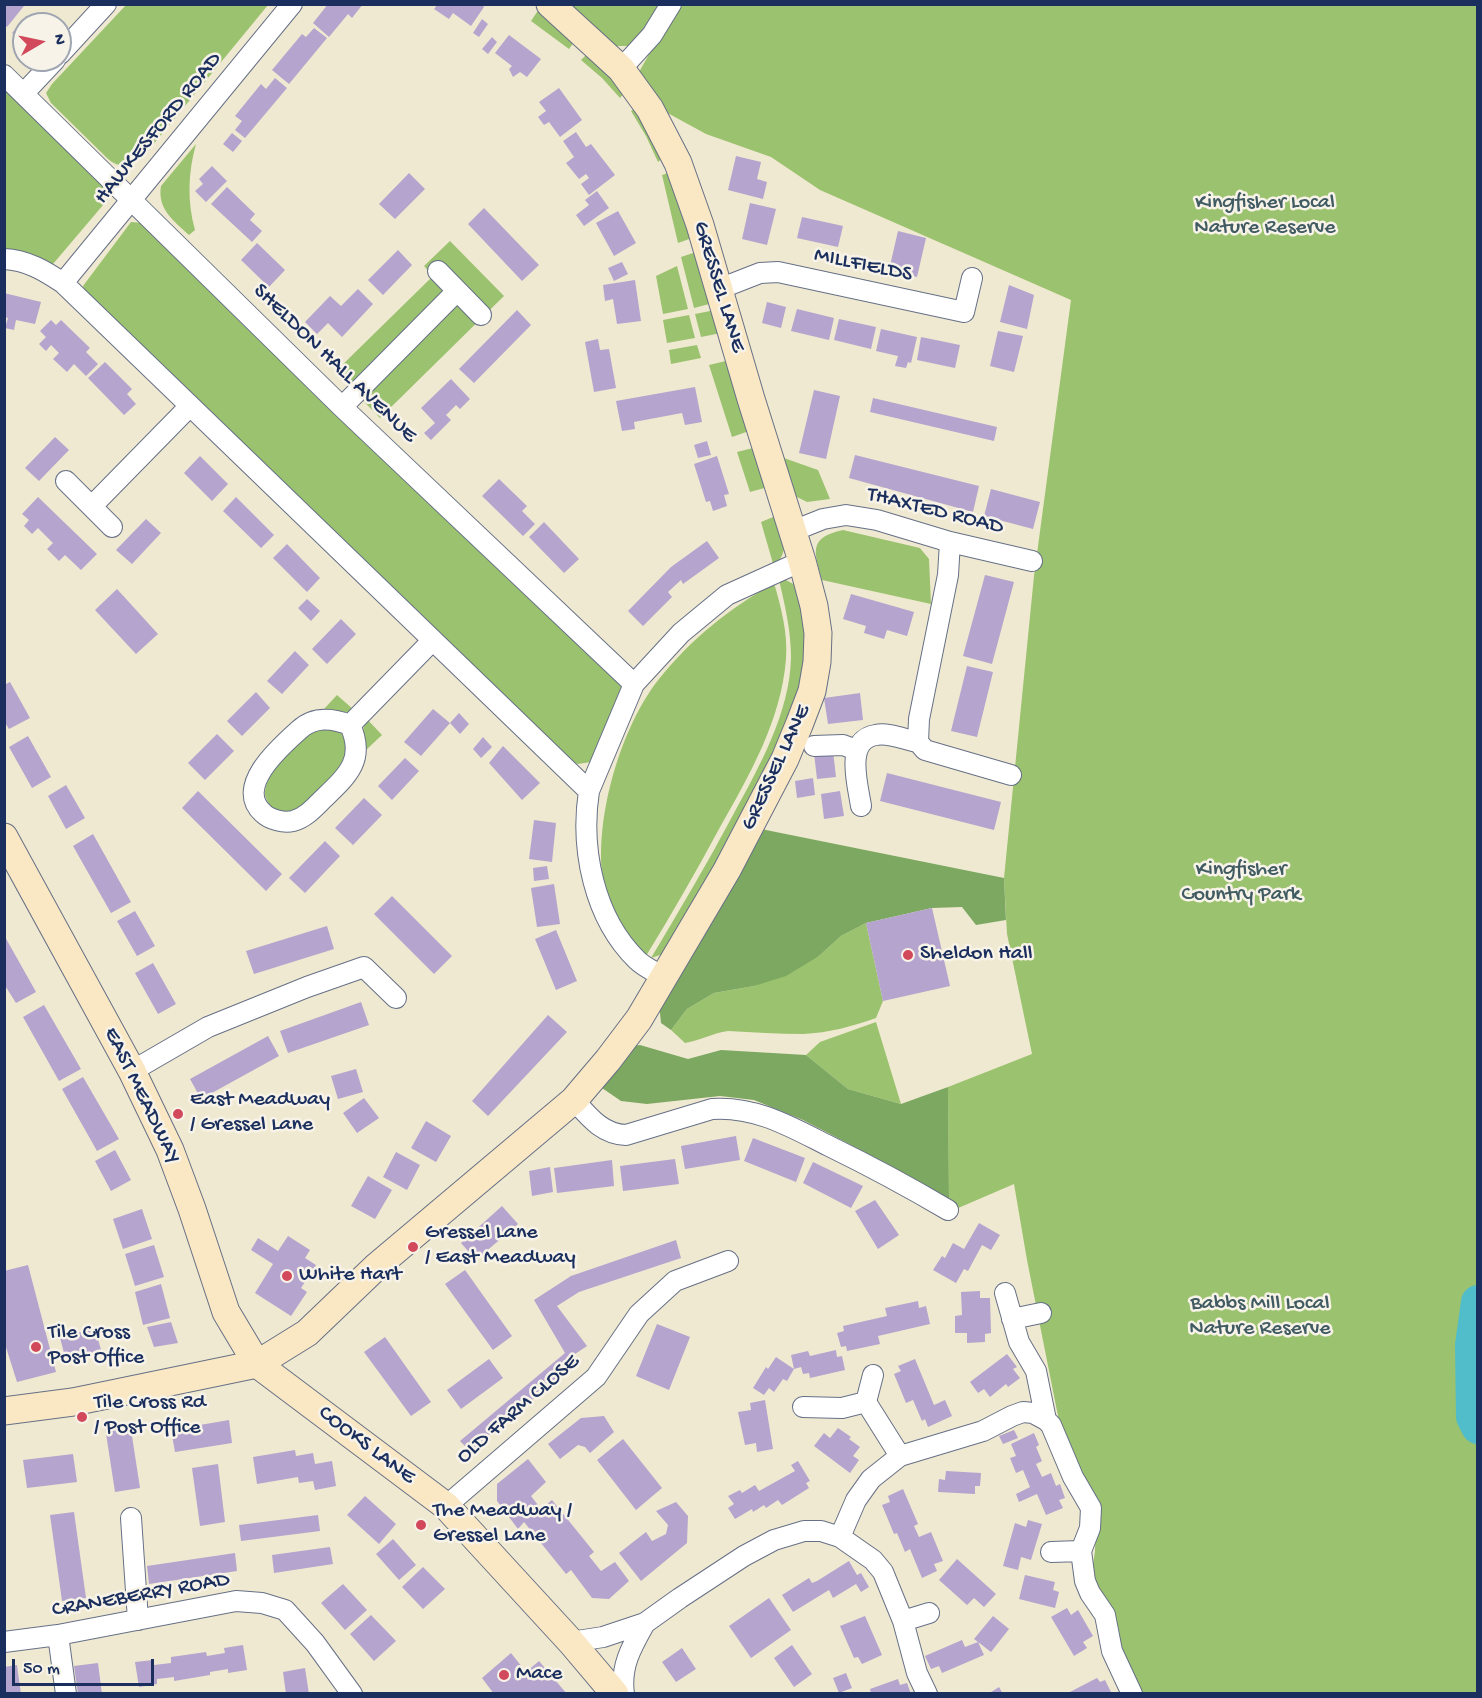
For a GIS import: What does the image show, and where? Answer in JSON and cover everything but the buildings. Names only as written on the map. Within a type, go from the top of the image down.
[{"type":"street","points":[[72,41],[106,4]]},
{"type":"street","name":"HAWKESFORD ROAD","points":[[63,283],[292,4]]},
{"type":"street","name":"GRESSEL LANE","points":[[257,1364],[307,1333],[377,1266],[574,1100],[608,1060],[639,1018],[727,870],[796,734],[812,691],[817,662],[818,633],[814,606],[719,289],[678,163],[650,109],[621,69],[550,4]]},
{"type":"street","points":[[621,69],[652,35],[671,4]]},
{"type":"street","points":[[24,93],[44,72]]},
{"type":"street","name":"SHELDON HALL AVENUE","points":[[4,75],[342,407],[634,684]]},
{"type":"street","points":[[4,258],[40,268],[63,283],[589,791]]},
{"type":"street","points":[[438,272],[481,315]]},
{"type":"street","name":"MILLFIELDS","points":[[719,289],[760,273],[778,272],[964,312],[972,278]]},
{"type":"street","points":[[342,407],[457,291]]},
{"type":"street","points":[[92,506],[189,407]]},
{"type":"street","points":[[66,482],[112,527]]},
{"type":"street","name":"THAXTED ROAD","points":[[793,531],[823,519],[846,515],[877,520],[950,542],[1032,561]]},
{"type":"street","points":[[918,742],[919,719],[948,575],[950,542]]},
{"type":"street","points":[[664,977],[638,961],[620,940],[604,915],[588,854],[586,808],[589,791],[634,684],[681,633],[727,595],[802,561]]},
{"type":"street","points":[[350,725],[432,641]]},
{"type":"street","points":[[324,718],[350,725],[357,749],[349,772],[337,786],[308,813],[291,822],[269,818],[261,812],[256,804],[257,777],[285,743],[303,726],[324,718]]},
{"type":"street","points":[[861,806],[856,750],[863,741],[875,735],[918,742],[925,750],[1011,775]]},
{"type":"street","points":[[814,746],[843,745],[856,750]]},
{"type":"street","name":"EAST MEADWAY","points":[[4,837],[132,1071],[170,1150],[226,1312],[257,1364]]},
{"type":"street","points":[[132,1071],[208,1028],[307,987],[363,967],[396,998]]},
{"type":"street","points":[[574,1100],[606,1131],[626,1135],[712,1109],[749,1111],[770,1117],[882,1172],[948,1210]]},
{"type":"street","name":"OLD FARM CLOSE","points":[[446,1506],[596,1377],[639,1314],[675,1281],[728,1261]]},
{"type":"street","points":[[1005,1293],[1019,1341],[1036,1371],[1046,1420]]},
{"type":"street","points":[[1012,1319],[1041,1313]]},
{"type":"street","points":[[4,1412],[73,1402],[257,1364]]},
{"type":"street","name":"COOKS LANE","points":[[257,1364],[446,1506],[572,1642],[615,1694]]},
{"type":"street","points":[[873,1375],[866,1402],[900,1456]]},
{"type":"street","points":[[803,1407],[842,1408],[866,1402]]},
{"type":"street","points":[[840,1537],[856,1500],[866,1486],[900,1456],[982,1431],[1023,1412],[1033,1413],[1051,1425],[1073,1478],[1091,1508],[1090,1528],[1081,1551],[1085,1581],[1105,1615],[1112,1651],[1132,1694]]},
{"type":"street","points":[[131,1518],[138,1620]]},
{"type":"street","points":[[572,1642],[603,1637],[645,1623],[735,1562],[774,1540],[804,1531],[821,1531],[840,1537],[873,1560],[883,1572],[903,1621],[917,1673],[927,1694]]},
{"type":"street","points":[[1050,1552],[1081,1551]]},
{"type":"street","name":"CRANEBERRY ROAD","points":[[4,1642],[58,1635],[236,1601],[262,1603],[285,1610],[315,1642],[352,1694]]},
{"type":"street","points":[[903,1621],[928,1613]]},
{"type":"street","points":[[624,1694],[622,1682],[629,1651],[645,1623]]},
{"type":"street","points":[[58,1635],[66,1694]]},
{"type":"green space","points":[[126,5],[268,5],[143,157],[125,166],[108,159],[51,103],[46,93],[63,72],[72,72],[72,63]]},
{"type":"green space","points":[[564,5],[662,5],[640,37],[630,46],[613,46]]},
{"type":"green space","name":"Kingfisher Country Park","points":[[677,5],[1477,5],[1477,1693],[1138,1693],[1120,1653],[1119,1629],[1092,1572],[1096,1510],[1059,1421],[1014,1184],[949,1212],[948,1087],[1032,1054],[1007,934],[1004,878],[1034,576],[1071,300],[820,190],[771,157],[706,134],[653,105],[639,72]]},
{"type":"green space","points":[[539,9],[575,41],[569,49],[531,21]]},
{"type":"green space","points":[[588,53],[626,91],[620,98],[581,60]]},
{"type":"green space","points":[[4,85],[107,188],[109,198],[53,264],[5,251]]},
{"type":"green space","points":[[637,107],[664,157],[658,162],[631,111]]},
{"type":"green space","points":[[196,144],[191,166],[190,187],[195,230],[189,235],[168,214],[160,194],[161,186]]},
{"type":"green space","points":[[671,172],[692,238],[678,243],[662,175]]},
{"type":"green space","points":[[131,222],[143,223],[622,685],[623,693],[591,762],[578,764],[571,762],[87,294],[83,286]]},
{"type":"green space","points":[[450,241],[504,296],[380,418],[335,372],[433,276],[424,266]]},
{"type":"green space","points":[[696,252],[713,303],[694,308],[681,257]]},
{"type":"green space","points":[[677,266],[688,309],[663,314],[656,276]]},
{"type":"green space","points":[[715,310],[721,333],[701,337],[695,314]]},
{"type":"green space","points":[[689,315],[695,338],[667,343],[663,320]]},
{"type":"green space","points":[[697,345],[701,358],[671,364],[669,350]]},
{"type":"green space","points":[[730,360],[749,431],[732,437],[709,365]]},
{"type":"green space","points":[[757,447],[768,487],[750,492],[737,452]]},
{"type":"green space","points":[[781,457],[818,470],[830,499],[807,502],[793,495]]},
{"type":"green space","points":[[778,515],[784,548],[783,555],[774,567],[761,522]]},
{"type":"green space","points":[[843,530],[920,548],[929,559],[931,604],[822,580],[816,547],[824,537]]},
{"type":"green space","points":[[784,579],[797,586],[805,618],[807,657],[800,695],[732,838],[666,953],[651,958],[743,797],[763,759],[779,719],[785,699],[791,657],[789,628],[779,580]]},
{"type":"green space","points":[[774,583],[783,620],[786,659],[783,682],[771,726],[741,789],[646,956],[613,915],[603,883],[601,853],[603,822],[618,758],[644,701],[672,664],[712,625]]},
{"type":"green space","points":[[337,695],[354,710],[339,712],[324,709]]},
{"type":"green space","points":[[366,718],[382,735],[366,750],[363,730]]},
{"type":"green space","points":[[331,729],[345,733],[346,738],[344,760],[338,775],[321,793],[298,809],[284,813],[271,808],[265,795],[266,787],[283,756],[310,733]]},
{"type":"green space","points":[[761,829],[1004,878],[1006,920],[976,925],[962,907],[932,908],[866,923],[841,936],[819,956],[786,976],[754,986],[714,993],[687,1009],[671,1030],[661,1023],[659,1003]]},
{"type":"green space","points":[[866,923],[883,1001],[876,1018],[822,1032],[794,1034],[728,1031],[685,1043],[671,1030],[687,1009],[714,993],[754,986],[819,956],[841,936]]},
{"type":"green space","points":[[876,1022],[901,1104],[848,1089],[806,1055],[820,1042]]},
{"type":"green space","points":[[640,1045],[688,1059],[721,1050],[806,1055],[848,1089],[901,1104],[948,1087],[949,1201],[893,1167],[803,1120],[754,1100],[720,1096],[647,1104],[621,1101],[602,1088],[632,1046]]},
{"type":"waterway","points":[[1478,1302],[1472,1345],[1473,1417],[1478,1427]]},
{"type":"place","name":"Sheldon Hall","points":[[908,955]]},
{"type":"place","name":"East Meadway / Gressel Lane","points":[[178,1114]]},
{"type":"place","name":"Gressel Lane / East Meadway","points":[[413,1247]]},
{"type":"place","name":"White Hart","points":[[287,1276]]},
{"type":"place","name":"Tile Cross Post Office","points":[[36,1347]]},
{"type":"place","name":"Tile Cross Rd / Post Office","points":[[82,1417]]},
{"type":"place","name":"The Meadway / Gressel Lane","points":[[421,1525]]},
{"type":"place","name":"Mace","points":[[504,1675]]},
{"type":"park label","name":"Kingfisher Local Nature Reserve","points":[[1265,216]]},
{"type":"park label","name":"Babbs Mill Local Nature Reserve","points":[[1260,1318]]}]
